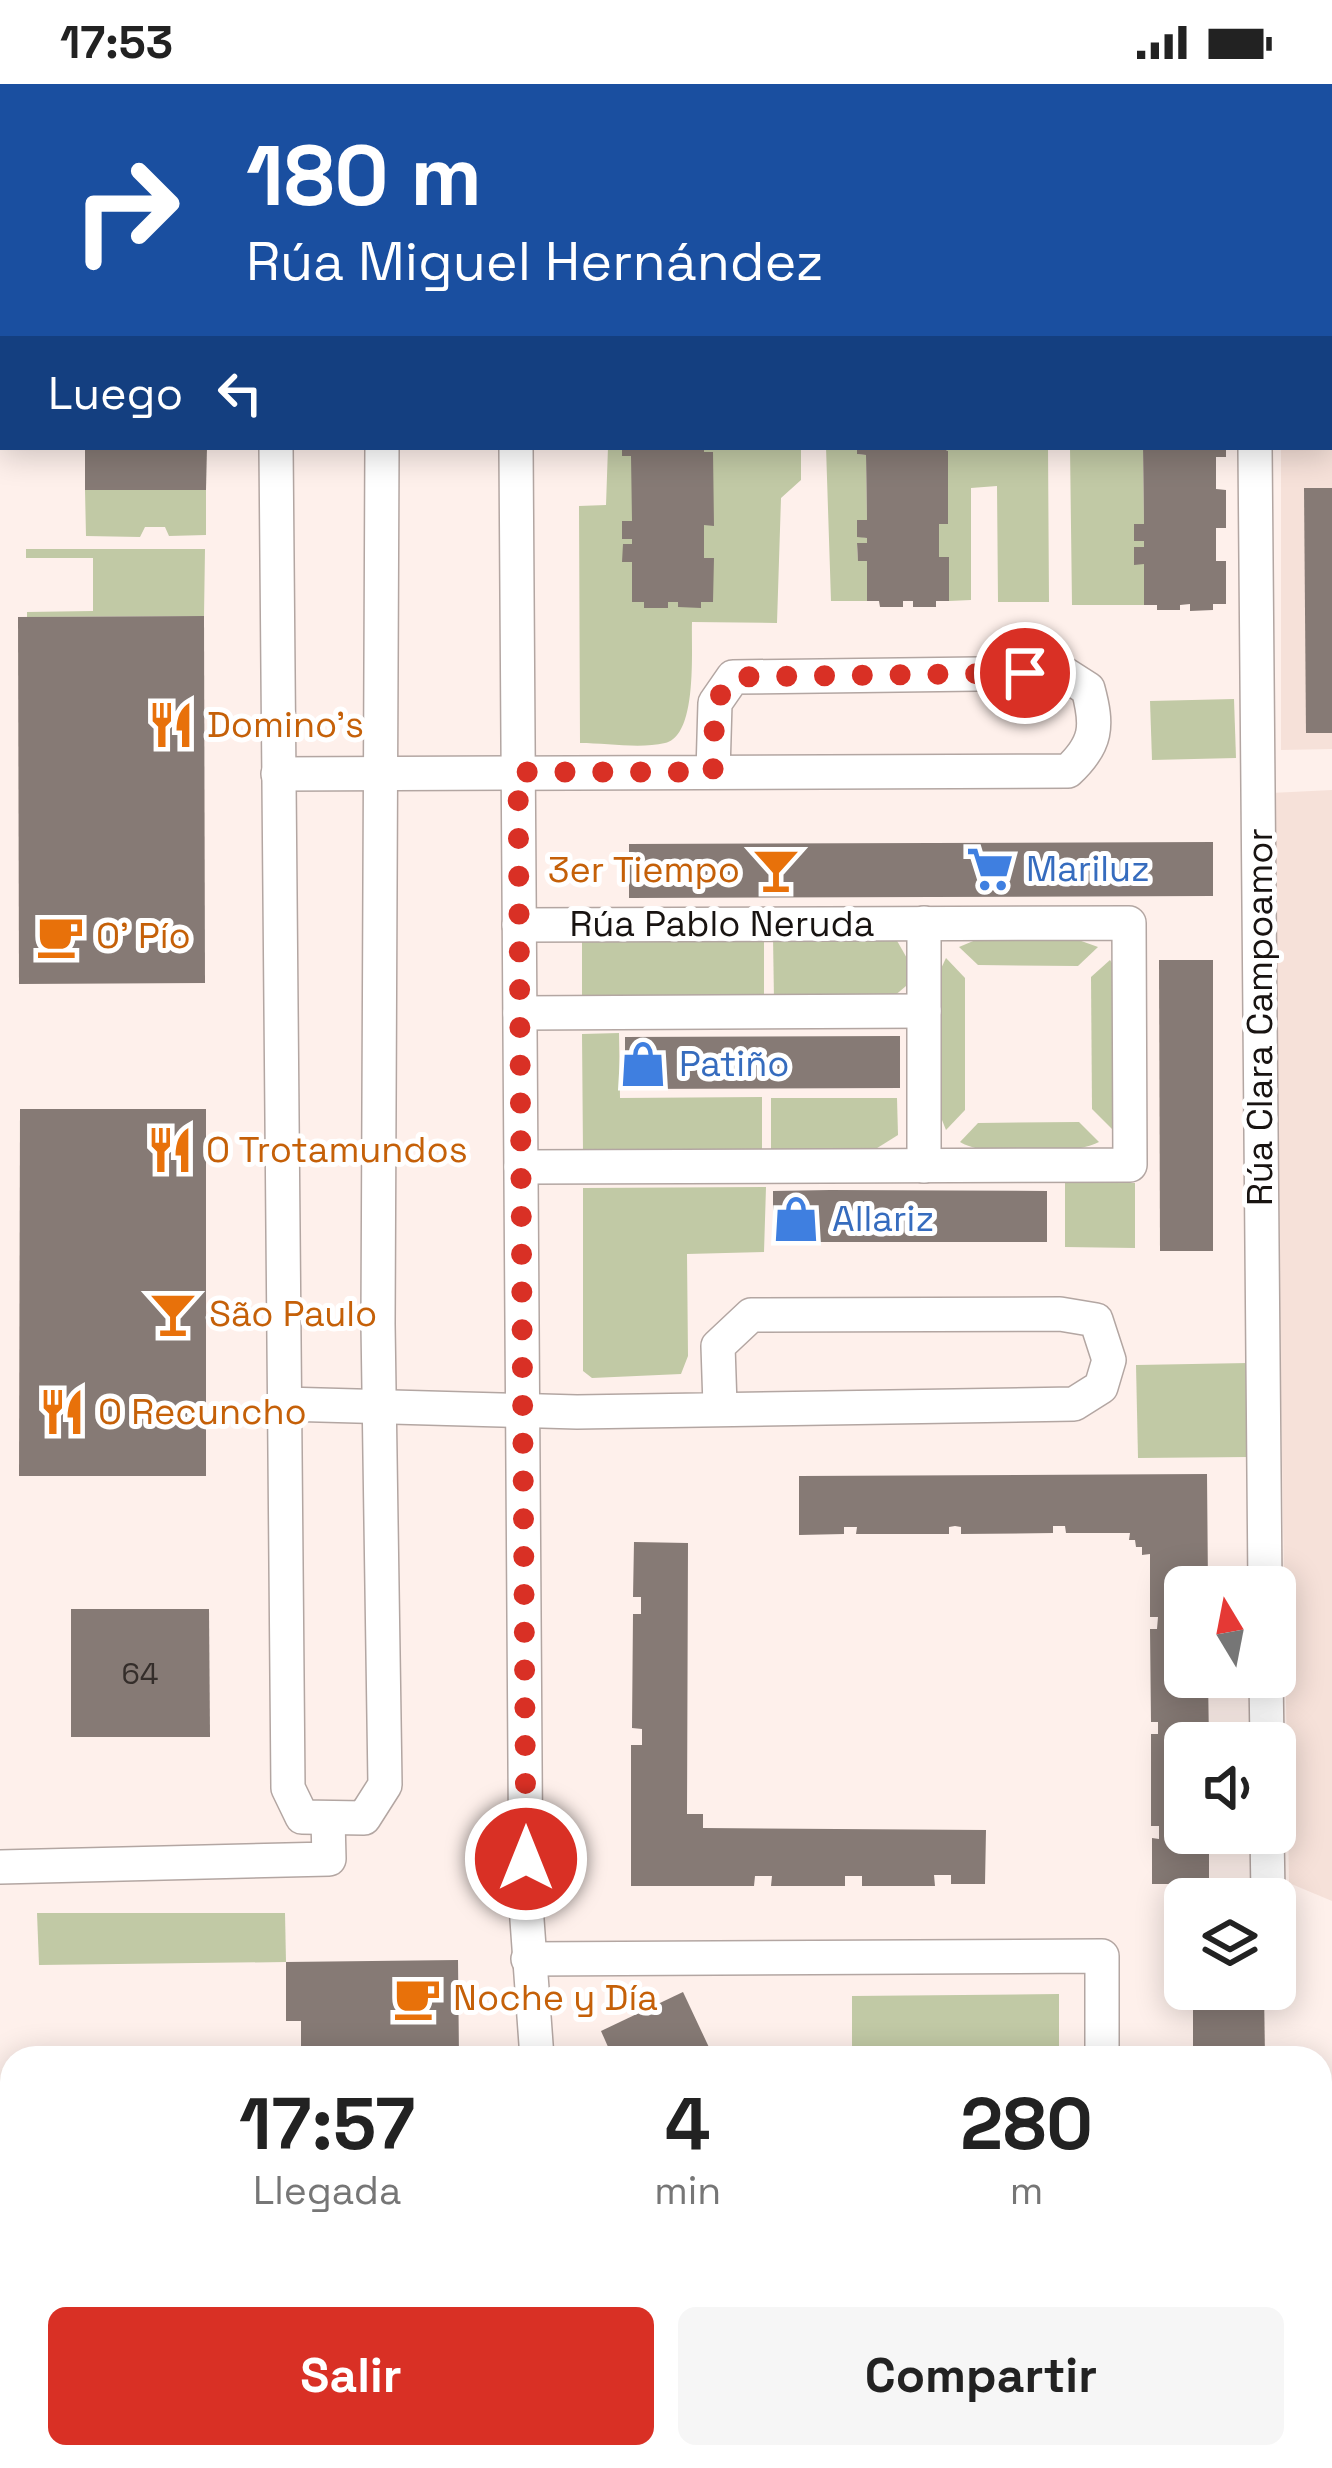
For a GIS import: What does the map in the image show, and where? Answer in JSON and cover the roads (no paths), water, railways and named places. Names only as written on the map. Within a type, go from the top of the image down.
[{"type":"street","points":[[276,450],[288,1788],[302,1816],[328,1819],[364,1818],[385,1785],[379,1406],[382,450]]},
{"type":"street","points":[[515,450],[528,1960],[536,2046]]},
{"type":"street","name":"Rúa Clara Campoamor","points":[[1255,450],[1265,1566]]},
{"type":"street","points":[[278,773],[1068,772],[1085,755],[1096,722],[1088,689],[1063,673],[733,677],[715,703],[713,772]]},
{"type":"street","name":"Rúa Pablo Neruda","points":[[924,923],[924,1166]]},
{"type":"street","name":"Rúa Pablo Neruda","points":[[519,925],[1130,923],[1130,1165],[521,1167]]},
{"type":"street","points":[[520,1013],[924,1011]]},
{"type":"street","points":[[284,1404],[592,1412],[720,1406],[1074,1404],[1101,1387],[1109,1360],[1096,1320],[1060,1314],[751,1315],[718,1346],[720,1406]]},
{"type":"street","points":[[0,1867],[328,1859],[328,1819]]},
{"type":"street","points":[[528,1960],[1102,1956],[1102,2046]]},
{"type":"place","name":"Domino's","points":[[171,725]]},
{"type":"place","name":"Mariluz","points":[[990,869]]},
{"type":"place","name":"3er Tiempo","points":[[776,870]]},
{"type":"place","name":"O' Pío","points":[[60,936]]},
{"type":"place","name":"Patiño","points":[[643,1064]]},
{"type":"place","name":"O Trotamundos","points":[[170,1150]]},
{"type":"place","name":"Allariz","points":[[796,1219]]},
{"type":"place","name":"São Paulo","points":[[173,1314]]},
{"type":"place","name":"O Recuncho","points":[[62,1412]]},
{"type":"place","name":"Noche y Día","points":[[417,1998]]}]
